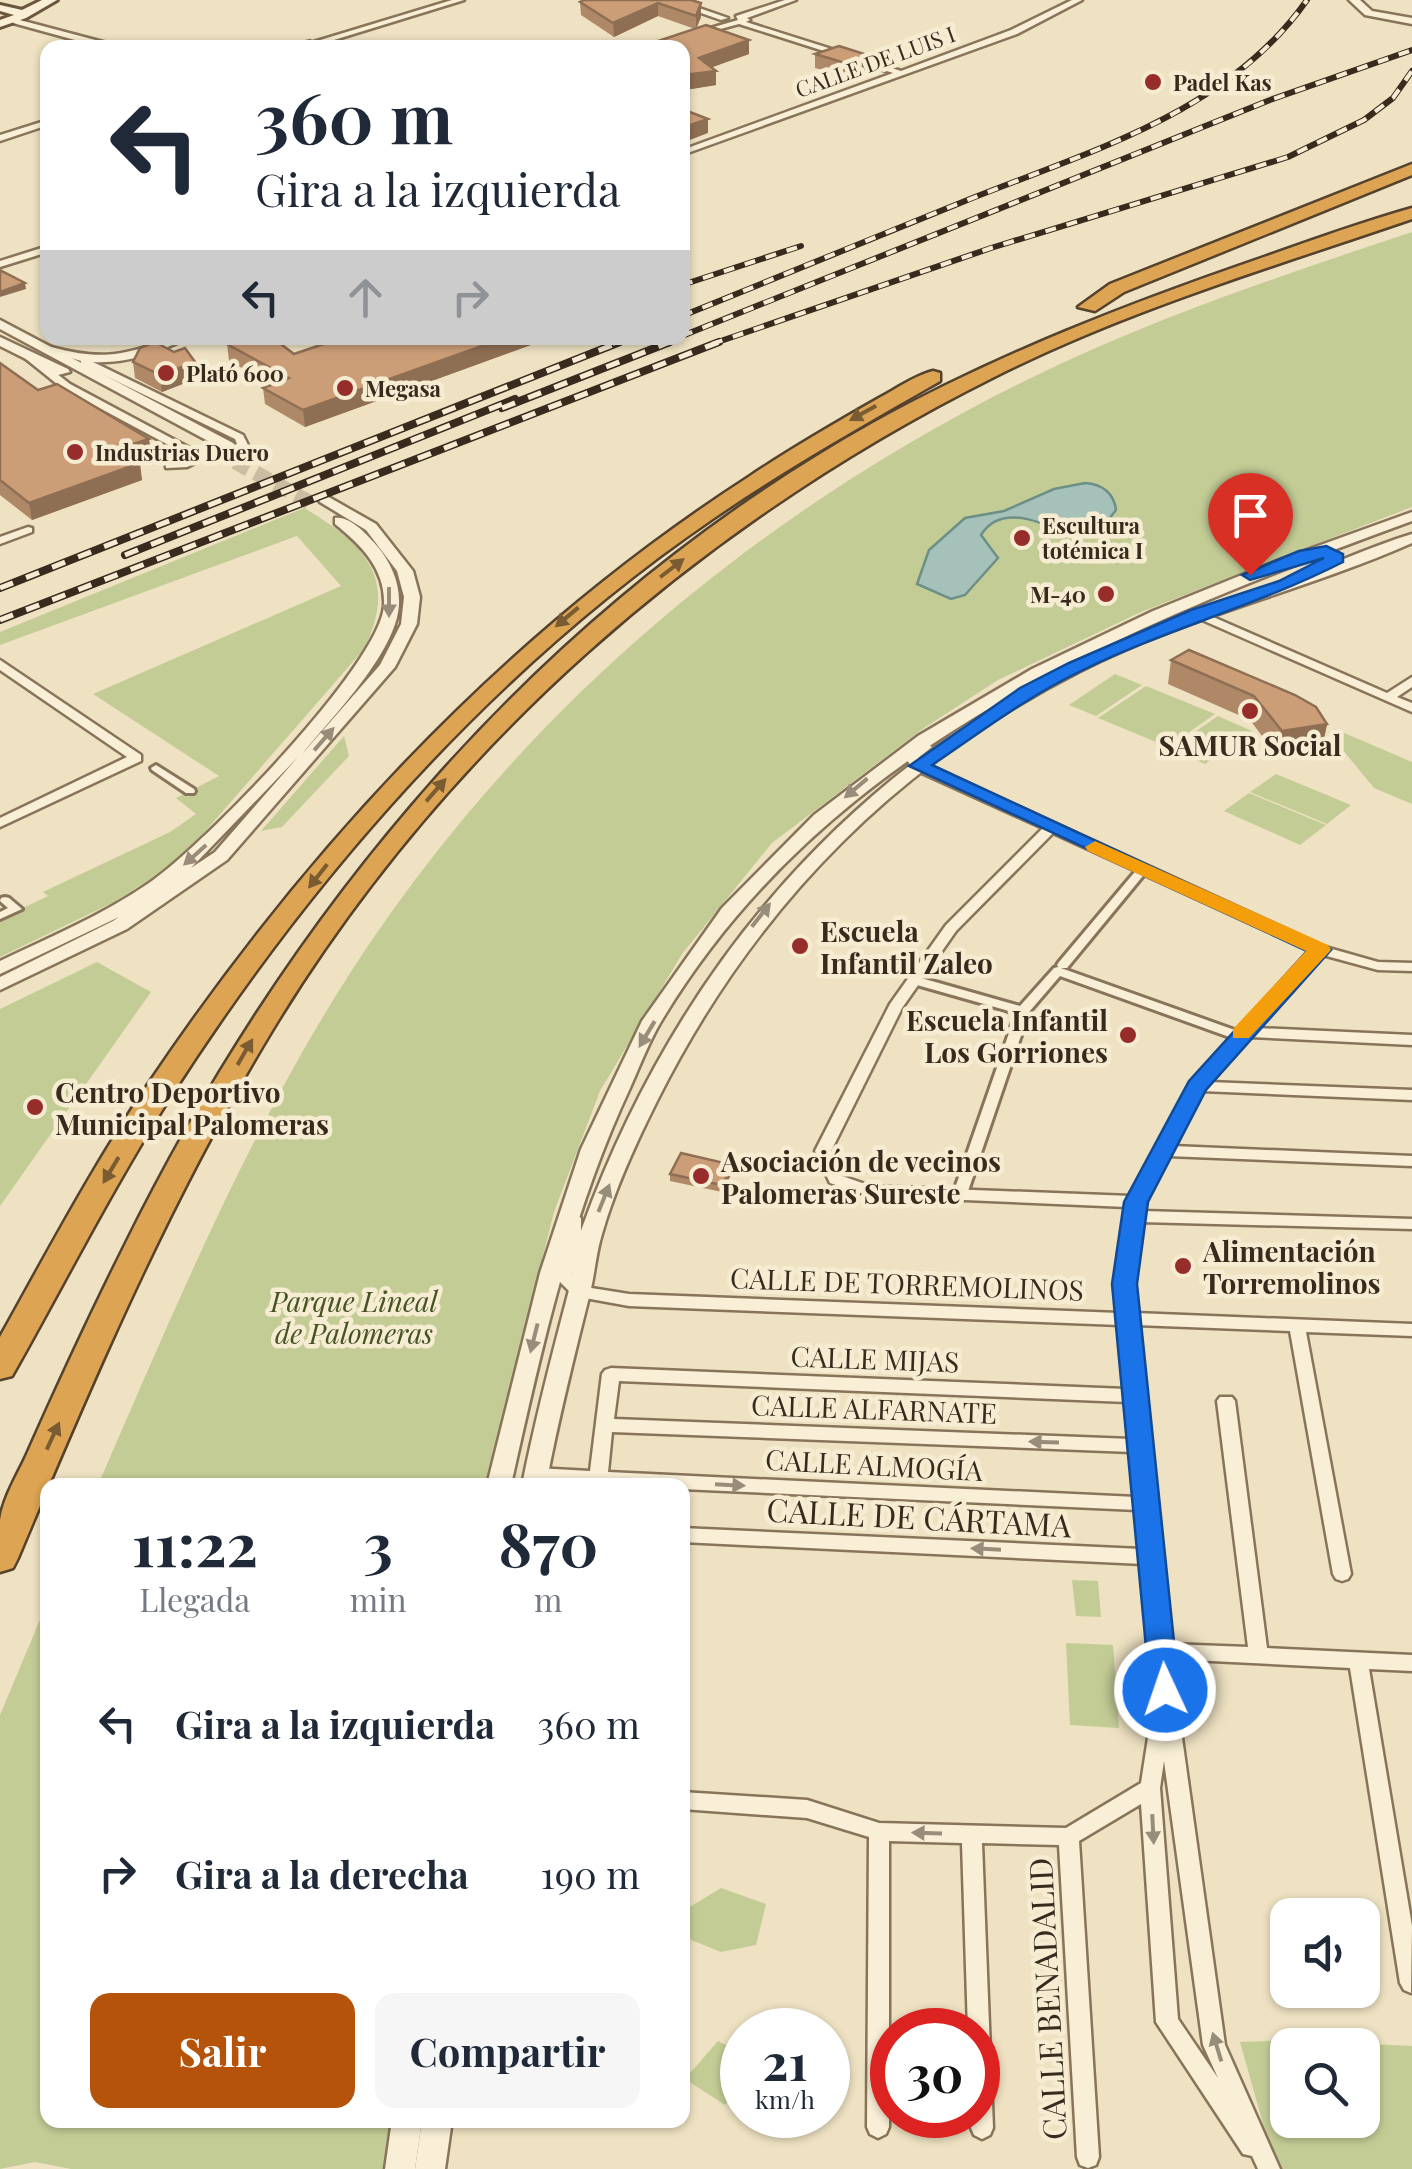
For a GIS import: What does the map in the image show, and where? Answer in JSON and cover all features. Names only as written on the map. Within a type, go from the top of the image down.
[{"type":"highway","points":[[1088,308],[1116,288],[1412,169]]},
{"type":"highway","points":[[0,1366],[98,1191],[202,1029],[330,861],[425,753],[504,673],[623,571],[750,480],[916,386],[1192,266],[1412,195]]},
{"type":"highway","points":[[0,1558],[158,1210],[262,1024],[391,844],[441,783],[554,668],[716,534],[898,419],[991,371],[1120,315],[1412,213]]},
{"type":"main road","points":[[1,8],[37,0]]},
{"type":"main road","points":[[0,24],[51,0]]},
{"type":"main road","points":[[1,8],[19,17]]},
{"type":"street","points":[[325,40],[460,0]]},
{"type":"street","points":[[668,0],[724,21],[743,21],[900,73]]},
{"type":"street","points":[[743,21],[792,0]]},
{"type":"street","name":"CALLE DE LUIS I","points":[[690,150],[1014,32],[1078,0]]},
{"type":"street","points":[[1354,0],[1369,12],[1408,20]]},
{"type":"street","points":[[19,17],[90,40]]},
{"type":"street","points":[[684,37],[724,21]]},
{"type":"street","points":[[0,138],[40,125]]},
{"type":"street","points":[[0,264],[40,251]]},
{"type":"street","points":[[0,324],[40,345]]},
{"type":"street","points":[[0,341],[222,448],[40,345]]},
{"type":"street","points":[[85,362],[126,358],[162,345]]},
{"type":"street","points":[[46,348],[85,362],[243,441],[230,454],[198,456],[186,464],[170,466]]},
{"type":"street","points":[[26,355],[66,386],[198,456]]},
{"type":"street","points":[[112,375],[126,358]]},
{"type":"street","points":[[0,968],[112,913],[174,874],[224,828],[372,659],[390,618],[387,574],[374,550],[319,502],[371,527],[405,571],[412,596],[409,624],[386,667],[210,866],[120,926],[0,984]]},
{"type":"street","points":[[1405,541],[1372,551],[1359,544],[1412,516]]},
{"type":"street","points":[[501,1478],[540,1315],[592,1148],[638,1048],[693,957],[812,825],[886,765],[1009,684],[1104,636],[1305,554],[1412,516]]},
{"type":"street","points":[[0,541],[28,530]]},
{"type":"street","points":[[535,1478],[552,1390],[580,1292],[591,1232],[626,1144],[668,1052],[723,964],[776,896],[836,833],[918,766],[1027,692],[1197,614],[1405,541]]},
{"type":"street","points":[[1285,585],[1336,559],[1326,551],[1305,554]]},
{"type":"street","points":[[1197,614],[1412,708]]},
{"type":"street","points":[[0,664],[136,758],[0,824]]},
{"type":"street","points":[[1388,698],[1412,681]]},
{"type":"street","points":[[1009,684],[911,757],[918,766],[1320,950],[1378,966],[1412,967]]},
{"type":"street","points":[[156,768],[190,791]]},
{"type":"street","points":[[1051,827],[951,928],[894,1007],[822,1151],[836,1179],[870,1190],[1412,1224]]},
{"type":"street","points":[[1063,964],[1143,869]]},
{"type":"street","points":[[0,916],[16,909],[6,900]]},
{"type":"street","points":[[1268,2169],[1214,2045],[1164,1698],[1163,1651],[1124,1284],[1135,1209],[1197,1086],[1320,950]]},
{"type":"street","points":[[960,1194],[1023,1011],[1058,971],[1241,1034],[1412,1040]]},
{"type":"street","points":[[914,980],[1023,1011]]},
{"type":"street","points":[[1197,1086],[1412,1095]]},
{"type":"street","points":[[1162,1151],[1412,1161]]},
{"type":"street","points":[[573,1208],[573,1247],[564,1277],[580,1292]]},
{"type":"street","name":"CALLE DE TORREMOLINOS","points":[[580,1292],[630,1300],[1412,1330]]},
{"type":"street","points":[[1297,1326],[1342,1574]]},
{"type":"street","name":"CALLE MIJAS","points":[[604,1425],[611,1374],[1136,1396]]},
{"type":"street","points":[[1226,1401],[1260,1656]]},
{"type":"street","points":[[598,1478],[604,1425]]},
{"type":"street","name":"CALLE ALFARNATE","points":[[604,1425],[1141,1446]]},
{"type":"street","name":"CALLE ALMOGÍA","points":[[690,1486],[1148,1504]]},
{"type":"street","name":"CALLE DE CÁRTAMA","points":[[690,1535],[1153,1557]]},
{"type":"street","points":[[1163,1651],[1412,1662]]},
{"type":"street","points":[[1358,1660],[1410,1983]]},
{"type":"street","points":[[1164,1698],[1150,1788],[1167,2022],[1268,2169]]},
{"type":"street","points":[[690,1801],[807,1809],[880,1832],[1069,1837],[1150,1788]]},
{"type":"street","points":[[879,2008],[880,1832]]},
{"type":"street","points":[[972,1834],[978,2008]]},
{"type":"street","name":"CALLE BENADALID","points":[[1069,1837],[1088,2157]]},
{"type":"street","points":[[400,2169],[406,2128]]},
{"type":"street","points":[[430,2169],[436,2128]]},
{"type":"green space","name":"Parque Lineal de Palomeras","points":[[1412,232],[1412,507],[1141,612],[998,680],[921,730],[772,843],[682,954],[600,1091],[554,1212],[509,1390],[493,1478],[101,1478],[234,1181],[330,1005],[399,901],[477,803],[561,711],[653,626],[750,548],[853,478],[961,414],[1073,358],[1284,275]]},
{"type":"green space","points":[[304,508],[344,535],[370,565],[378,602],[364,649],[195,843],[160,873],[114,902],[0,957],[0,919],[48,896],[43,892],[170,832],[196,814],[176,798],[219,776],[93,694],[341,586],[297,536],[0,645],[0,632]]},
{"type":"green space","points":[[1115,674],[1142,685],[1096,716],[1069,705]]},
{"type":"green space","points":[[1146,686],[1215,714],[1168,747],[1098,718]]},
{"type":"green space","points":[[1218,716],[1252,731],[1205,764],[1170,749]]},
{"type":"green space","points":[[1335,729],[1412,762],[1412,804],[1374,788],[1328,732]]},
{"type":"green space","points":[[344,736],[349,756],[282,827],[261,831]]},
{"type":"green space","points":[[1276,774],[1351,805],[1327,824],[1250,792]]},
{"type":"green space","points":[[1249,793],[1326,825],[1300,845],[1224,811]]},
{"type":"green space","name":"Centro Deportivo Municipal Palomeras","points":[[97,962],[151,992],[0,1206],[0,1009]]},
{"type":"green space","points":[[1072,1580],[1098,1581],[1101,1617],[1076,1616]]},
{"type":"green space","points":[[40,1620],[40,2128],[391,2128],[384,2169],[71,2169],[35,2162],[0,2169],[0,1715]]},
{"type":"green space","points":[[1066,1643],[1113,1645],[1119,1728],[1070,1725]]},
{"type":"green space","points":[[721,1888],[766,1904],[756,1945],[721,1952],[691,1940],[690,1907]]},
{"type":"green space","points":[[1270,2041],[1270,2138],[1380,2138],[1380,2044],[1412,2046],[1412,2169],[1282,2169],[1263,2124],[1240,2042]]},
{"type":"green space","points":[[720,2042],[720,2102],[690,2082],[690,2073]]},
{"type":"water","points":[[1085,483],[1097,485],[1113,499],[1116,510],[1103,527],[1070,537],[1024,518],[1000,519],[981,535],[998,558],[965,595],[951,599],[917,584],[929,550],[965,518],[1004,511],[1054,489]]},
{"type":"building","points":[[580,2],[701,3],[696,16],[658,3],[613,23]]},
{"type":"building","points":[[706,25],[749,40],[699,58],[716,71],[690,74],[690,40],[661,40]]},
{"type":"building","points":[[839,46],[877,58],[855,66],[815,54]]},
{"type":"building","points":[[690,112],[708,119],[690,125]]},
{"type":"building","points":[[0,270],[25,283],[0,292]]},
{"type":"building","points":[[161,345],[174,352],[185,348],[195,362],[160,375],[133,362],[140,348]]},
{"type":"building","points":[[229,345],[282,345],[294,354],[320,345],[484,345],[303,410],[263,388],[289,378]]},
{"type":"building","name":"Industrias Duero","points":[[0,363],[38,390],[57,384],[149,439],[120,448],[140,463],[29,503],[0,480]]},
{"type":"building","points":[[1189,650],[1295,695],[1316,707],[1327,724],[1282,731],[1254,696],[1171,660]]},
{"type":"building","name":"Asociación de vecinos Palomeras Sureste","points":[[681,1153],[733,1165],[722,1185],[670,1174]]},
{"type":"tunnel","points":[[215,451],[313,504]]},
{"type":"railway","points":[[690,313],[1152,125],[1237,72],[1274,39],[1307,0]]},
{"type":"railway","points":[[690,333],[1270,100],[1412,50]]},
{"type":"railway","points":[[712,344],[991,248],[1288,157],[1364,120],[1393,98],[1412,71]]},
{"type":"railway","points":[[690,282],[801,246]]},
{"type":"railway","points":[[0,620],[719,342]]},
{"type":"railway","points":[[0,588],[612,345]]},
{"type":"railway","points":[[502,408],[662,345]]},
{"type":"railway","points":[[125,555],[515,399]]},
{"type":"slow traffic","points":[[1095,847],[1320,950],[1241,1034]]},
{"type":"place","name":"Padel Kas","points":[[1153,82]]},
{"type":"place","name":"Plató 600","points":[[166,373]]},
{"type":"place","name":"Megasa","points":[[345,388]]},
{"type":"place","name":"Industrias Duero","points":[[75,452]]},
{"type":"place","name":"Escultura totémica I","points":[[1022,538]]},
{"type":"place","name":"M-40","points":[[1106,594]]},
{"type":"place","name":"SAMUR Social","points":[[1250,711]]},
{"type":"place","name":"Escuela Infantil Zaleo","points":[[800,946]]},
{"type":"place","name":"Escuela Infantil Los Gorriones","points":[[1128,1035]]},
{"type":"place","name":"Centro Deportivo Municipal Palomeras","points":[[35,1107]]},
{"type":"place","name":"Asociación de vecinos Palomeras Sureste","points":[[701,1176]]},
{"type":"place","name":"Alimentación Torremolinos","points":[[1183,1266]]},
{"type":"route","points":[[1165,1690],[1124,1284],[1136,1202],[1197,1086],[1320,950],[918,766],[1027,692],[1075,666],[1197,614],[1285,585],[1299,575],[1335,562],[1336,558],[1326,551],[1305,554],[1250,575]]}]
